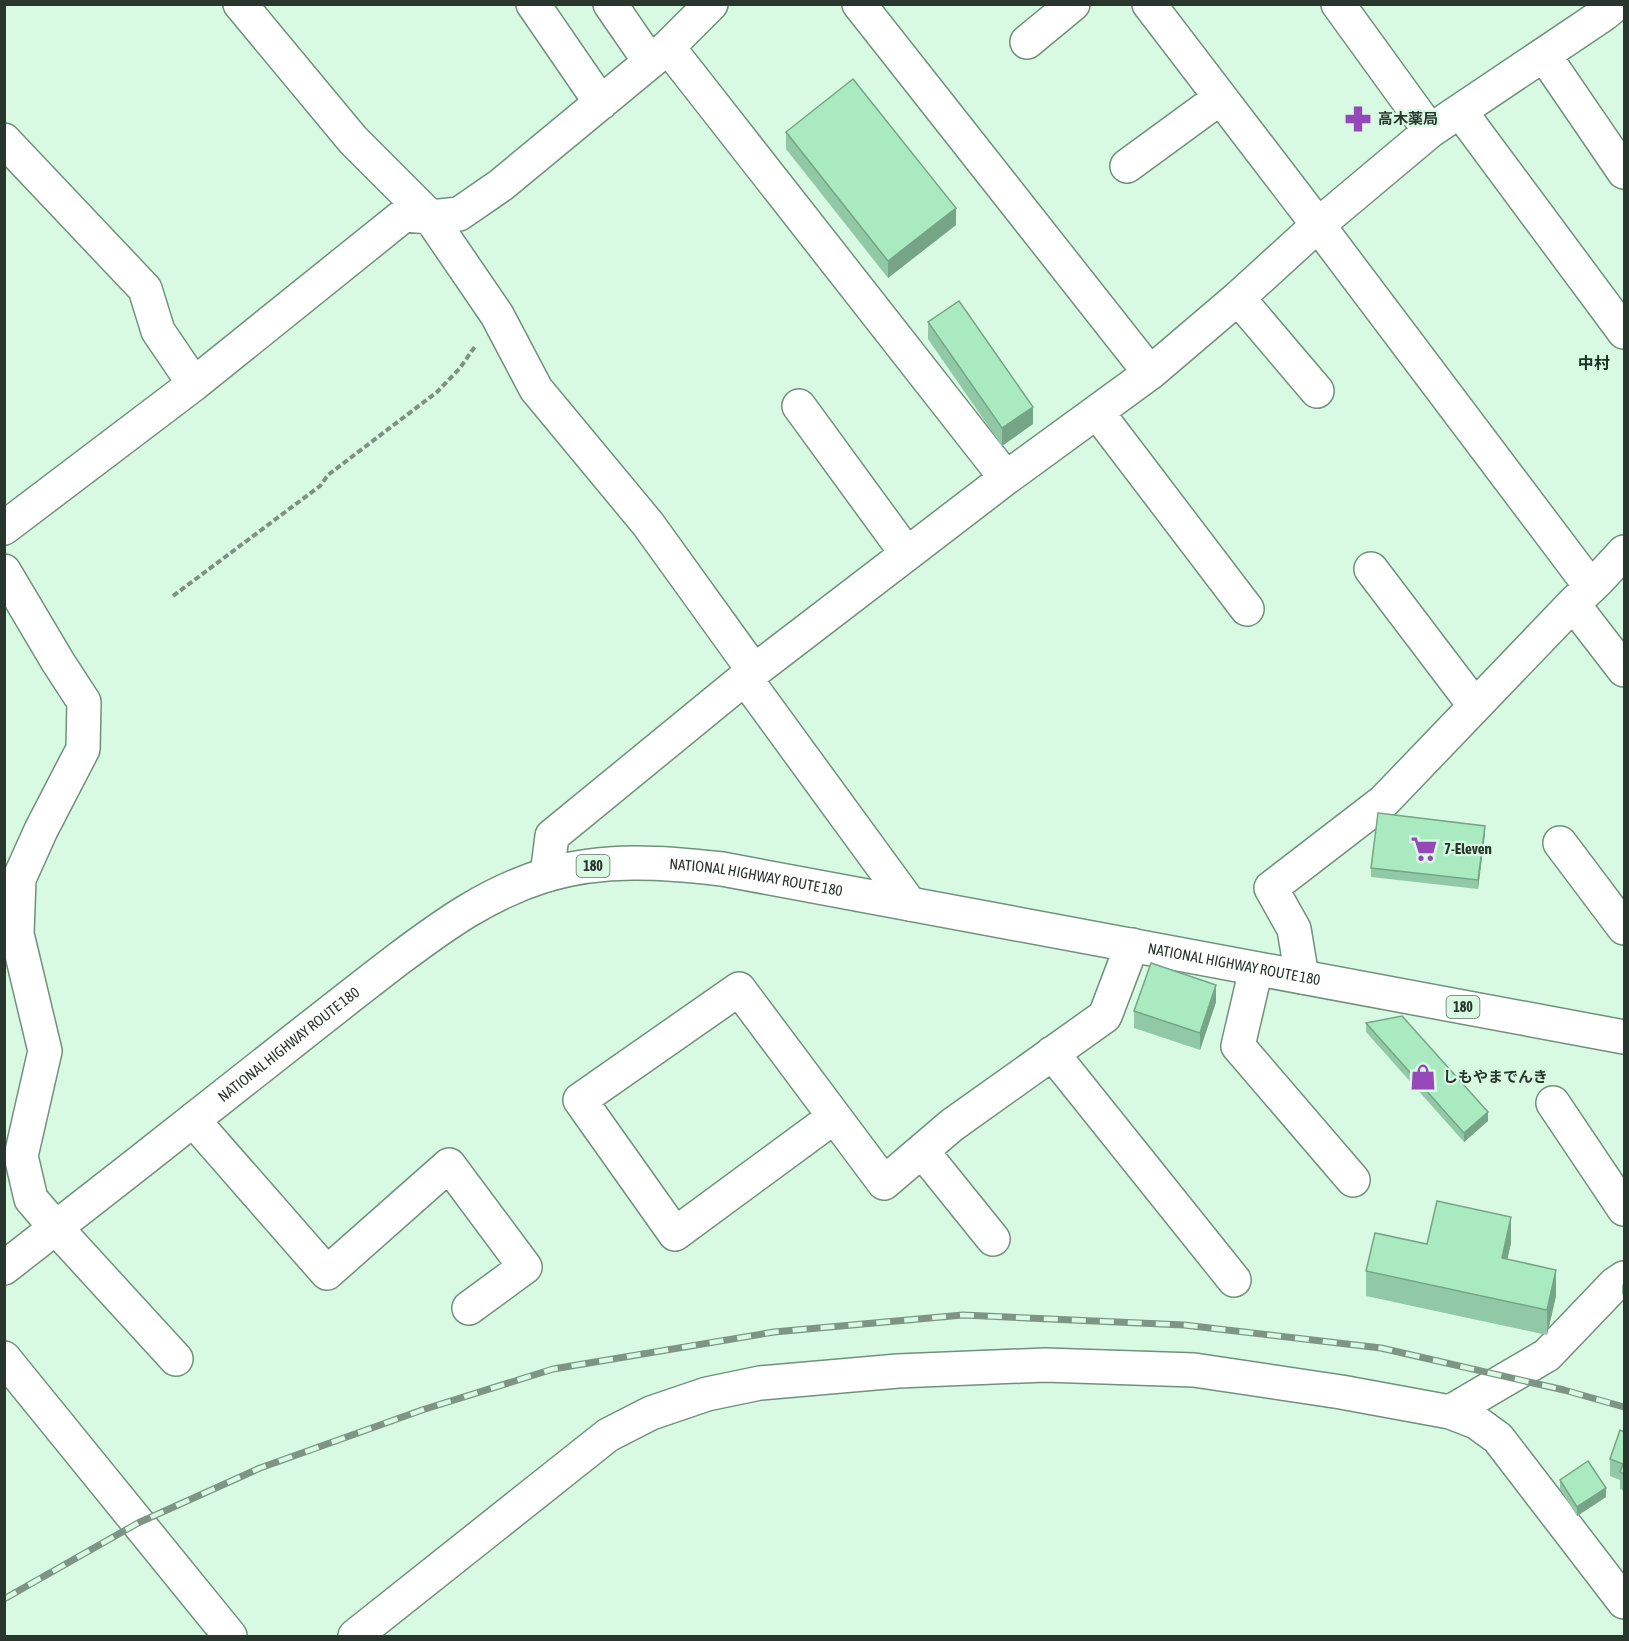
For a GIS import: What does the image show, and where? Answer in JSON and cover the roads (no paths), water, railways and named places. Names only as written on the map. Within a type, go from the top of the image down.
[{"type":"main road","points":[[240,4],[353,140],[430,217],[497,315],[536,389],[648,524],[749,675],[910,904]]},
{"type":"main road","points":[[533,4],[601,103]]},
{"type":"main road","points":[[610,4],[659,55],[1006,478]]},
{"type":"main road","points":[[4,528],[194,384],[404,215],[430,217],[459,214],[501,185],[659,55],[711,4]]},
{"type":"main road","points":[[859,4],[1150,373]]},
{"type":"main road","points":[[1027,42],[1073,4]]},
{"type":"main road","points":[[1149,4],[1318,225],[1582,595],[1624,670]]},
{"type":"main road","points":[[1338,4],[1430,132]]},
{"type":"main road","points":[[547,875],[552,836],[749,675],[1006,478],[1150,373],[1238,298],[1318,225],[1430,132],[1544,55],[1606,8]]},
{"type":"main road","points":[[1544,55],[1624,172]]},
{"type":"main road","points":[[1127,166],[1220,98]]},
{"type":"main road","points":[[1460,111],[1624,332]]},
{"type":"main road","points":[[4,140],[145,289],[158,331],[194,384]]},
{"type":"main road","points":[[1238,298],[1317,391]]},
{"type":"main road","points":[[799,406],[907,554]]},
{"type":"main road","points":[[1097,412],[1247,609]]},
{"type":"main road","points":[[1302,977],[1294,929],[1271,888],[1384,801],[1624,552]]},
{"type":"main road","points":[[1371,569],[1475,706]]},
{"type":"main road","points":[[4,571],[84,702],[83,749],[41,830],[19,879],[17,934],[45,1051],[21,1156],[31,1199],[176,1359]]},
{"type":"main road","points":[[1560,843],[1624,928]]},
{"type":"main road","name":"NATIONAL HIGHWAY ROUTE 180","points":[[4,1268],[380,973],[465,911],[506,890],[547,875],[588,866],[634,862],[674,863],[722,869],[1624,1037]]},
{"type":"main road","points":[[834,1117],[675,1234],[580,1100],[739,989],[884,1183],[952,1125],[1105,1016],[1132,945]]},
{"type":"main road","points":[[1256,969],[1238,1046],[1353,1180]]},
{"type":"main road","points":[[1052,1053],[1234,1280]]},
{"type":"main road","points":[[1553,1103],[1624,1209]]},
{"type":"main road","points":[[193,1120],[327,1273],[449,1165],[525,1267],[469,1308]]},
{"type":"main road","points":[[922,1151],[993,1239]]},
{"type":"main road","points":[[1450,1413],[1547,1355],[1620,1281]]},
{"type":"main road","points":[[4,1358],[230,1636]]},
{"type":"main road","points":[[355,1636],[608,1435],[651,1413],[707,1394],[760,1383],[898,1371],[1045,1365],[1194,1370],[1341,1392],[1450,1413],[1476,1422],[1498,1438],[1624,1602]]},
{"type":"railway","points":[[4,1599],[138,1523],[260,1468],[422,1410],[553,1369],[774,1332],[963,1315],[1184,1325],[1381,1348],[1564,1390],[1624,1407]]},
{"type":"place","name":"高木薬局","points":[[1358,119]]},
{"type":"place","name":"7-Eleven","points":[[1424,849]]},
{"type":"place","name":"しもやまでんき","points":[[1423,1077]]},
{"type":"district","name":"中村","points":[[1594,363]]}]
